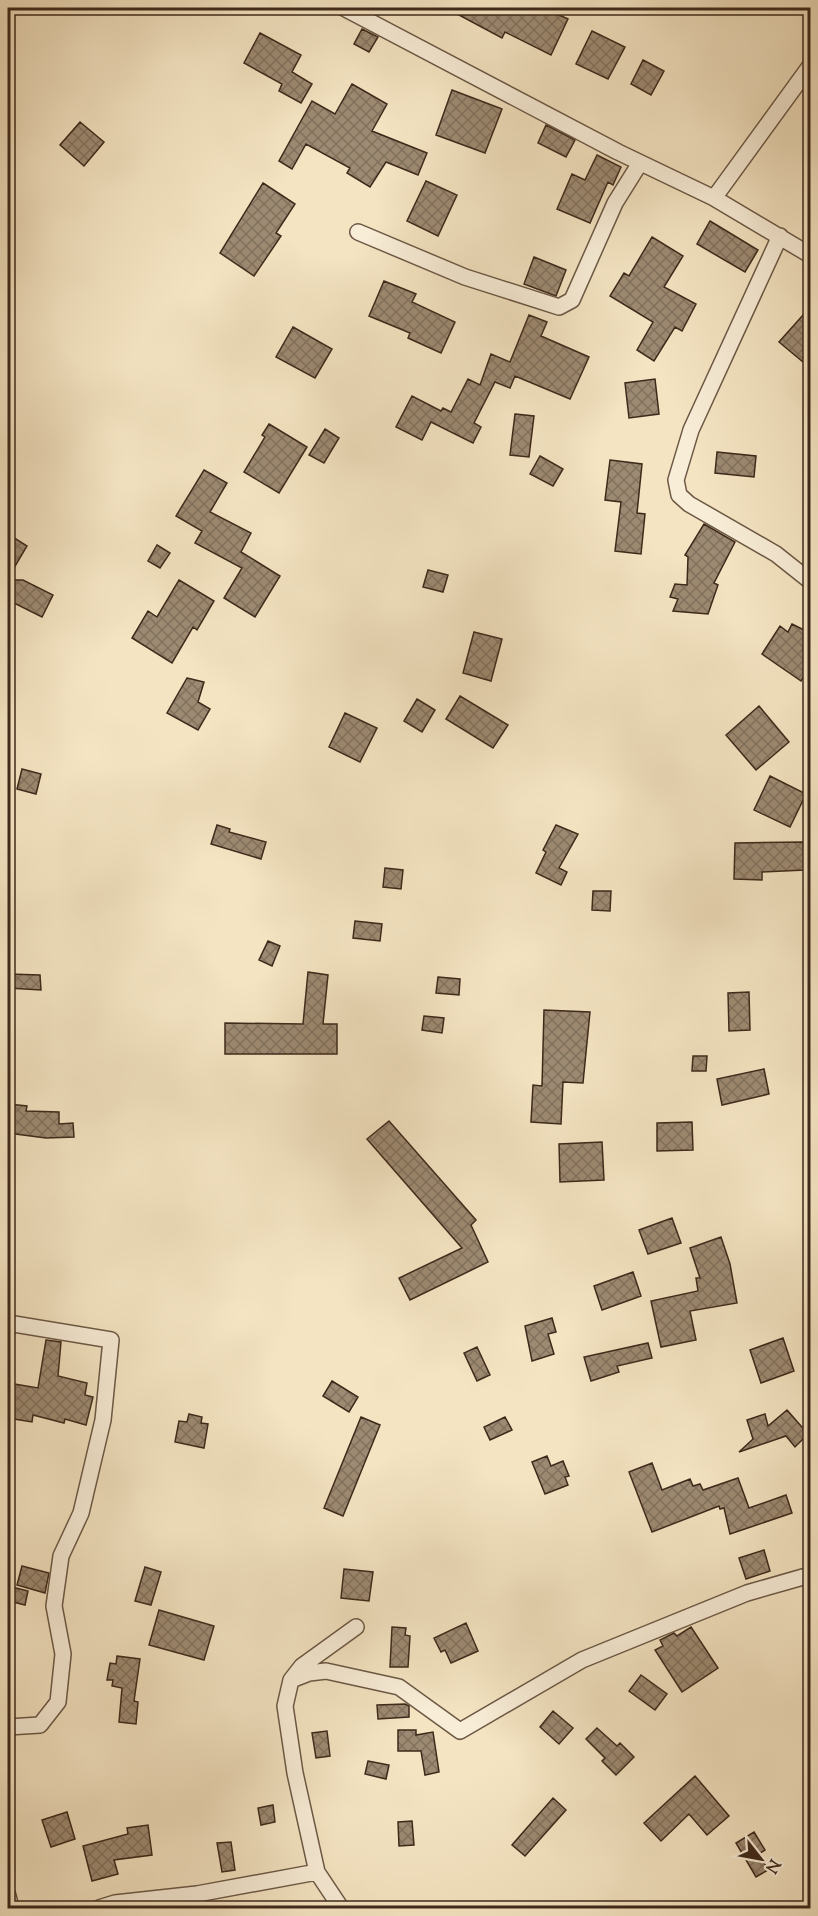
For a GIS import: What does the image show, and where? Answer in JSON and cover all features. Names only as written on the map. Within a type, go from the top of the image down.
[{"type":"street","points":[[344,8],[640,164],[714,198],[810,255]]},
{"type":"street","points":[[714,198],[810,66]]},
{"type":"street","points":[[358,232],[465,277],[559,307],[564,306],[572,300],[615,204],[640,164]]},
{"type":"street","points":[[780,236],[691,430],[676,480],[679,495],[689,504],[776,554],[810,581]]},
{"type":"street","points":[[8,1323],[111,1340],[103,1420],[81,1513],[61,1556],[54,1606],[63,1654],[57,1702],[40,1725],[8,1727]]},
{"type":"street","points":[[291,1680],[309,1673],[326,1671],[399,1686],[460,1731],[582,1660],[747,1593],[810,1575]]},
{"type":"street","points":[[340,1908],[317,1872],[295,1773],[285,1706],[291,1680],[315,1654],[356,1627]]},
{"type":"street","points":[[99,1908],[115,1903],[197,1894],[317,1872]]},
{"type":"street","points":[[8,1896],[11,1908]]},
{"type":"building","points":[[446,8],[543,8],[568,19],[551,55],[505,32],[502,38]]},
{"type":"building","points":[[362,29],[378,37],[369,52],[354,44]]},
{"type":"building","points":[[592,31],[625,47],[608,79],[576,64]]},
{"type":"building","points":[[260,33],[301,55],[292,72],[312,84],[301,103],[279,91],[282,84],[244,63]]},
{"type":"building","points":[[643,60],[664,71],[651,95],[631,84]]},
{"type":"building","points":[[352,84],[387,104],[372,131],[427,153],[418,175],[386,162],[370,187],[347,173],[350,168],[306,144],[292,169],[279,161],[312,101],[335,114]]},
{"type":"building","points":[[452,90],[502,109],[485,153],[436,135]]},
{"type":"building","points":[[80,122],[104,142],[84,166],[60,145]]},
{"type":"building","points":[[546,125],[575,140],[566,157],[538,143]]},
{"type":"building","points":[[597,155],[621,167],[613,185],[608,182],[590,223],[557,209],[572,174],[585,180]]},
{"type":"building","points":[[426,181],[457,195],[438,236],[407,221]]},
{"type":"building","points":[[263,183],[295,204],[276,233],[281,236],[254,276],[220,253]]},
{"type":"building","points":[[710,221],[758,250],[745,272],[697,244]]},
{"type":"building","points":[[652,237],[683,256],[664,287],[696,304],[682,331],[675,327],[654,361],[637,350],[653,322],[610,296],[624,273],[629,276]]},
{"type":"building","points":[[534,257],[566,270],[556,296],[524,284]]},
{"type":"building","points":[[384,281],[416,294],[412,302],[455,322],[441,353],[408,338],[410,333],[369,316]]},
{"type":"building","points":[[529,315],[547,322],[541,336],[589,357],[570,399],[515,376],[510,388],[495,382],[474,423],[481,427],[473,443],[431,422],[422,440],[396,427],[412,396],[441,411],[443,408],[451,412],[468,379],[480,385],[491,354],[510,362]]},
{"type":"building","points":[[803,315],[810,322],[810,354],[803,362],[779,342]]},
{"type":"building","points":[[293,327],[332,349],[315,378],[276,357]]},
{"type":"building","points":[[655,379],[659,414],[629,418],[625,383]]},
{"type":"building","points":[[515,414],[534,416],[529,457],[510,455]]},
{"type":"building","points":[[269,424],[307,447],[279,493],[244,472],[265,437],[262,435]]},
{"type":"building","points":[[325,429],[339,438],[324,463],[309,455]]},
{"type":"building","points":[[717,452],[756,456],[754,477],[715,473]]},
{"type":"building","points":[[540,456],[563,469],[553,486],[530,474]]},
{"type":"building","points":[[610,460],[642,464],[637,513],[645,514],[641,554],[615,551],[621,502],[605,500]]},
{"type":"building","points":[[204,470],[227,483],[210,512],[251,533],[241,552],[280,576],[255,617],[224,598],[242,568],[195,543],[202,531],[176,516]]},
{"type":"building","points":[[704,524],[735,542],[714,583],[718,585],[708,614],[673,611],[678,599],[670,597],[675,584],[687,585],[688,557],[685,555]]},
{"type":"building","points":[[8,534],[27,546],[8,578]]},
{"type":"building","points":[[157,545],[170,553],[160,568],[148,561]]},
{"type":"building","points":[[428,570],[448,575],[443,592],[423,587]]},
{"type":"building","points":[[8,580],[23,580],[53,595],[42,617],[8,600]]},
{"type":"building","points":[[179,580],[214,601],[197,630],[193,627],[172,663],[132,638],[148,611],[157,617]]},
{"type":"building","points":[[792,624],[810,633],[810,665],[801,681],[762,654],[780,626],[788,632]]},
{"type":"building","points":[[474,632],[502,639],[491,681],[463,673]]},
{"type":"building","points":[[187,678],[204,682],[198,702],[210,709],[198,730],[167,713]]},
{"type":"building","points":[[460,696],[508,725],[493,748],[446,719]]},
{"type":"building","points":[[417,699],[435,710],[422,732],[404,721]]},
{"type":"building","points":[[759,706],[789,742],[756,770],[726,735]]},
{"type":"building","points":[[345,713],[377,728],[360,762],[329,747]]},
{"type":"building","points":[[22,769],[41,774],[36,794],[17,789]]},
{"type":"building","points":[[770,776],[806,794],[790,827],[754,810]]},
{"type":"building","points":[[217,825],[230,829],[229,832],[266,842],[261,859],[211,844]]},
{"type":"building","points":[[556,825],[578,834],[559,868],[567,872],[561,885],[536,873],[546,852],[543,850]]},
{"type":"building","points":[[803,842],[805,870],[762,872],[762,880],[734,879],[735,843]]},
{"type":"building","points":[[385,868],[403,870],[401,889],[383,887]]},
{"type":"building","points":[[593,891],[611,891],[610,911],[592,910]]},
{"type":"building","points":[[355,921],[382,924],[380,941],[353,938]]},
{"type":"building","points":[[268,941],[280,946],[272,966],[259,960]]},
{"type":"building","points":[[308,972],[328,975],[323,1024],[337,1024],[337,1054],[225,1054],[225,1023],[303,1024]]},
{"type":"building","points":[[8,974],[40,975],[41,990],[8,988]]},
{"type":"building","points":[[438,977],[460,979],[459,995],[436,993]]},
{"type":"building","points":[[749,992],[750,1030],[729,1031],[728,993]]},
{"type":"building","points":[[544,1010],[590,1012],[583,1083],[563,1082],[561,1124],[531,1122],[533,1085],[542,1086]]},
{"type":"building","points":[[424,1016],[444,1018],[442,1033],[422,1030]]},
{"type":"building","points":[[693,1056],[707,1056],[706,1071],[692,1071]]},
{"type":"building","points":[[764,1069],[769,1094],[722,1105],[717,1079]]},
{"type":"building","points":[[8,1104],[27,1106],[26,1111],[59,1112],[59,1124],[73,1123],[74,1137],[46,1138],[8,1133]]},
{"type":"building","points":[[389,1121],[476,1220],[471,1225],[488,1262],[410,1300],[399,1278],[462,1248],[367,1139]]},
{"type":"building","points":[[692,1122],[693,1150],[657,1151],[657,1123]]},
{"type":"building","points":[[602,1142],[604,1180],[560,1182],[559,1144]]},
{"type":"building","points":[[672,1218],[681,1243],[648,1254],[639,1230]]},
{"type":"building","points":[[721,1237],[730,1264],[737,1303],[690,1311],[696,1340],[661,1347],[651,1301],[698,1291],[696,1278],[700,1278],[690,1248]]},
{"type":"building","points":[[633,1272],[641,1296],[602,1310],[594,1286]]},
{"type":"building","points":[[552,1318],[556,1332],[548,1334],[554,1354],[532,1361],[525,1326]]},
{"type":"building","points":[[783,1338],[794,1371],[761,1383],[750,1350]]},
{"type":"building","points":[[46,1340],[61,1342],[58,1376],[87,1383],[85,1395],[93,1397],[86,1425],[65,1419],[64,1423],[33,1415],[32,1422],[8,1418],[8,1383],[38,1388]]},
{"type":"building","points":[[648,1343],[652,1358],[617,1366],[619,1372],[591,1381],[584,1357]]},
{"type":"building","points":[[477,1347],[490,1375],[477,1381],[464,1353]]},
{"type":"building","points":[[332,1381],[358,1397],[349,1412],[323,1396]]},
{"type":"building","points":[[787,1410],[808,1434],[795,1447],[786,1436],[739,1452],[753,1439],[747,1420],[765,1414],[768,1426]]},
{"type":"building","points":[[189,1414],[202,1417],[201,1423],[208,1424],[204,1448],[175,1442],[179,1421],[187,1422]]},
{"type":"building","points":[[361,1417],[380,1425],[343,1516],[324,1508]]},
{"type":"building","points":[[505,1417],[512,1430],[490,1440],[484,1427]]},
{"type":"building","points":[[547,1456],[551,1466],[563,1461],[569,1476],[565,1477],[568,1485],[545,1494],[532,1462]]},
{"type":"building","points":[[652,1463],[662,1490],[690,1479],[693,1486],[700,1484],[703,1490],[738,1478],[749,1508],[786,1495],[792,1513],[730,1534],[724,1508],[720,1509],[719,1506],[652,1532],[629,1472]]},
{"type":"building","points":[[764,1550],[770,1571],[746,1579],[739,1558]]},
{"type":"building","points":[[22,1566],[49,1573],[45,1593],[17,1585]]},
{"type":"building","points":[[145,1567],[161,1572],[151,1605],[135,1601]]},
{"type":"building","points":[[344,1569],[373,1572],[369,1601],[341,1598]]},
{"type":"building","points":[[12,1587],[28,1591],[25,1605],[9,1601]]},
{"type":"building","points":[[159,1610],[214,1626],[204,1660],[149,1645]]},
{"type":"building","points":[[466,1623],[478,1651],[451,1663],[445,1650],[441,1652],[434,1638]]},
{"type":"building","points":[[392,1627],[406,1628],[405,1635],[410,1636],[408,1667],[390,1667]]},
{"type":"building","points":[[691,1627],[718,1668],[682,1692],[655,1650],[663,1646],[660,1640],[674,1633],[677,1636]]},
{"type":"building","points":[[117,1656],[140,1659],[134,1701],[138,1702],[136,1724],[119,1722],[122,1688],[112,1686],[113,1680],[107,1680],[110,1663],[116,1664]]},
{"type":"building","points":[[641,1675],[667,1694],[655,1710],[629,1691]]},
{"type":"building","points":[[405,1704],[409,1706],[409,1717],[378,1719],[377,1705]]},
{"type":"building","points":[[553,1711],[573,1728],[559,1744],[540,1727]]},
{"type":"building","points":[[597,1728],[617,1746],[620,1743],[634,1757],[616,1775],[602,1761],[605,1758],[586,1739]]},
{"type":"building","points":[[398,1730],[416,1730],[416,1735],[433,1732],[439,1772],[425,1775],[421,1751],[398,1751]]},
{"type":"building","points":[[327,1731],[330,1756],[316,1758],[312,1733]]},
{"type":"building","points":[[368,1761],[389,1765],[386,1779],[365,1774]]},
{"type":"building","points":[[695,1776],[729,1816],[707,1835],[689,1814],[661,1841],[644,1823]]},
{"type":"building","points":[[553,1798],[566,1810],[525,1856],[512,1845]]},
{"type":"building","points":[[273,1805],[275,1822],[261,1825],[258,1808]]},
{"type":"building","points":[[67,1812],[75,1839],[51,1847],[42,1820]]},
{"type":"building","points":[[412,1821],[414,1845],[399,1846],[398,1822]]},
{"type":"building","points":[[148,1825],[152,1855],[114,1860],[118,1874],[92,1881],[83,1846],[128,1834],[127,1828]]},
{"type":"building","points":[[754,1832],[765,1850],[759,1854],[768,1870],[756,1877],[736,1843]]},
{"type":"building","points":[[231,1842],[235,1870],[222,1872],[217,1843]]}]
